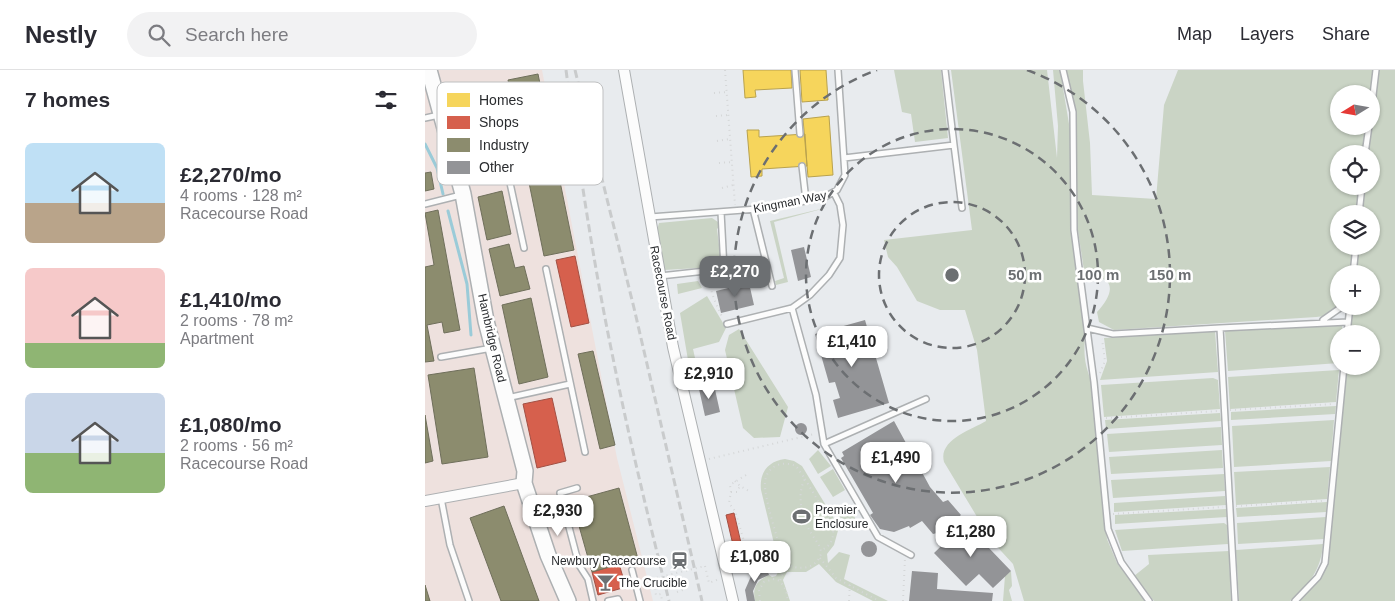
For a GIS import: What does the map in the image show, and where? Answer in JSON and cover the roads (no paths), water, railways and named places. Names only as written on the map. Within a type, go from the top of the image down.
[{"type":"main road","name":"Hambridge Road","points":[[429,70],[437,97]]},
{"type":"main road","name":"Hambridge Road","points":[[461,185],[492,348],[507,398],[525,471],[524,483],[548,555],[568,601]]},
{"type":"street","name":"Racecourse Road","points":[[624,70],[679,375],[733,601]]},
{"type":"street","points":[[425,501],[524,483]]},
{"type":"lane","points":[[795,70],[800,134]]},
{"type":"lane","name":"Kingman Way","points":[[649,217],[753,209],[834,193],[841,186],[845,175],[838,70]]},
{"type":"lane","points":[[945,70],[963,208]]},
{"type":"lane","points":[[1063,70],[1073,112],[1074,230],[1110,536],[1126,571],[1149,601]]},
{"type":"lane","points":[[1374,85],[1376,70]]},
{"type":"lane","points":[[844,158],[954,145]]},
{"type":"lane","points":[[803,166],[805,192]]},
{"type":"lane","points":[[510,185],[524,248]]},
{"type":"lane","points":[[727,324],[792,308],[810,295],[829,275],[840,258],[843,225],[840,206],[834,193]]},
{"type":"lane","points":[[425,204],[463,194]]},
{"type":"lane","points":[[753,209],[772,286]]},
{"type":"lane","points":[[660,276],[721,271],[725,267],[721,212]]},
{"type":"lane","points":[[546,269],[585,452]]},
{"type":"lane","points":[[792,308],[816,395],[824,444],[878,537],[908,553]]},
{"type":"lane","points":[[1320,322],[1332,315]]},
{"type":"lane","points":[[1348,325],[1349,315]]},
{"type":"lane","points":[[1087,328],[1113,334],[1348,322]]},
{"type":"lane","points":[[1220,328],[1235,601]]},
{"type":"lane","points":[[441,357],[492,348]]},
{"type":"lane","points":[[1295,601],[1318,577],[1325,563],[1343,375]]},
{"type":"lane","points":[[507,398],[570,384]]},
{"type":"lane","points":[[824,444],[926,399]]},
{"type":"lane","points":[[577,488],[559,493],[579,565],[588,579],[593,601]]},
{"type":"lane","points":[[441,498],[450,545],[469,601]]},
{"type":"lane","points":[[632,570],[640,601]]},
{"type":"lane","points":[[608,601],[618,599],[619,601]]},
{"type":"waterway","points":[[425,144],[437,168]]},
{"type":"waterway","points":[[441,185],[443,194]]},
{"type":"waterway","points":[[448,211],[467,284],[471,335]]},
{"type":"railway","points":[[566,70],[568,82]]},
{"type":"railway","points":[[575,70],[578,82]]},
{"type":"railway","points":[[603,183],[702,601]]},
{"type":"railway","points":[[583,185],[599,286],[619,388],[669,601]]},
{"type":"place","name":"Premier Enclosure","points":[[801,517]]},
{"type":"place","name":"Newbury Racecourse","points":[[680,561]]},
{"type":"place","name":"The Crucible","points":[[605,583]]}]
